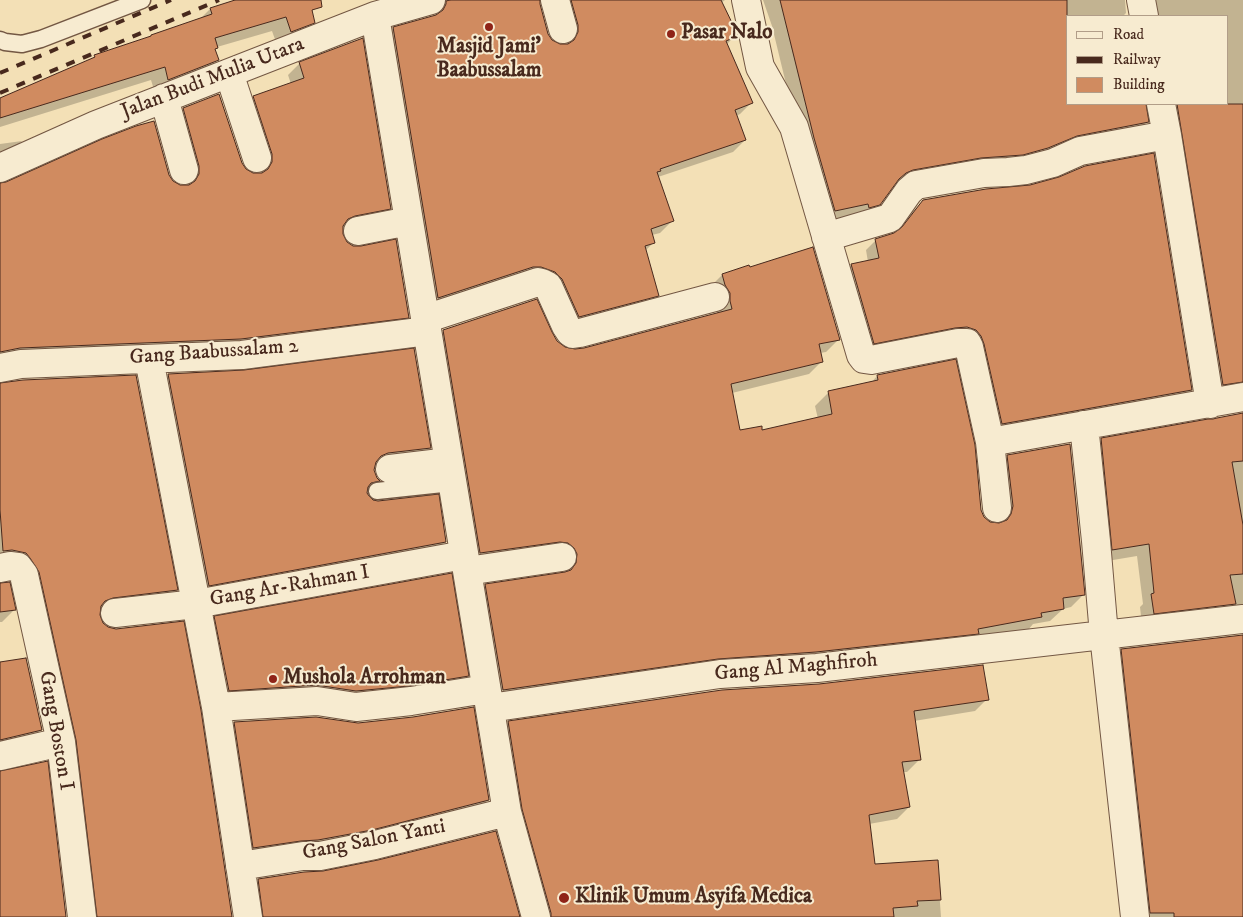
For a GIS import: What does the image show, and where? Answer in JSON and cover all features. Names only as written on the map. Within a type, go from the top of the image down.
[{"type":"street","name":"Jalan Budi Mulia Utara","points":[[0,168],[96,125],[164,98],[375,16],[431,0]]},
{"type":"street","points":[[555,0],[564,29]]},
{"type":"street","points":[[746,0],[760,67],[794,127],[862,357],[866,360],[871,360],[958,343],[967,343],[990,442],[997,508]]},
{"type":"street","points":[[1141,0],[1144,15]]},
{"type":"street","points":[[375,16],[507,812],[536,917]]},
{"type":"street","points":[[229,73],[257,158]]},
{"type":"street","points":[[164,98],[184,170]]},
{"type":"street","points":[[1161,105],[1210,404]]},
{"type":"street","points":[[826,237],[890,218],[909,191],[916,185],[984,173],[1026,170],[1053,163],[1080,151],[1167,135]]},
{"type":"street","points":[[358,231],[408,221]]},
{"type":"street","name":"Gang Baabussalam 2","points":[[0,368],[20,364],[242,355],[426,325],[538,282],[548,286],[568,330],[573,334],[715,297]]},
{"type":"street","points":[[149,359],[216,707],[248,917]]},
{"type":"street","points":[[990,442],[1243,397]]},
{"type":"street","points":[[1084,426],[1104,636],[1135,917]]},
{"type":"street","points":[[384,480],[451,473]]},
{"type":"street","name":"Gang Ar-Rahman I","points":[[115,613],[196,604],[466,563],[562,557]]},
{"type":"street","name":"Gang Boston I","points":[[0,568],[18,567],[24,575],[61,742],[82,917]]},
{"type":"street","name":"Gang Al Maghfiroh","points":[[216,707],[317,701],[356,707],[411,701],[488,698],[720,674],[817,668],[1243,619]]},
{"type":"street","points":[[0,756],[61,742]]},
{"type":"street","name":"Gang Salon Yanti","points":[[240,866],[303,856],[320,856],[375,846],[507,812]]},
{"type":"lane","points":[[0,40],[22,44],[41,39],[142,0]]},
{"type":"building","points":[[235,0],[321,0],[322,7],[312,10],[315,23],[291,32],[286,17],[215,38],[218,48],[215,49],[219,60],[168,80],[165,67],[0,118],[0,98],[95,57],[94,55],[212,14],[210,8]]},
{"type":"building","points":[[540,0],[548,34],[552,40],[560,44],[568,44],[574,40],[578,32],[571,0],[721,0],[738,36],[726,41],[753,103],[735,110],[746,140],[660,169],[661,171],[657,172],[674,221],[651,229],[655,243],[645,246],[659,296],[579,317],[562,279],[555,272],[541,267],[533,267],[438,298],[393,27],[436,15],[443,10],[446,1]]},
{"type":"building","points":[[780,0],[1067,0],[1066,105],[1146,105],[1149,122],[1077,136],[1048,148],[1023,155],[981,158],[913,170],[899,179],[880,205],[869,208],[868,204],[835,211],[814,138]]},
{"type":"building","points":[[363,38],[391,209],[348,219],[343,226],[343,234],[347,242],[353,246],[396,239],[409,318],[241,339],[20,348],[0,352],[0,183],[102,139],[154,121],[169,175],[173,181],[180,185],[189,185],[195,181],[199,174],[199,166],[183,108],[219,94],[242,163],[246,169],[253,173],[262,173],[268,169],[272,162],[272,154],[253,96],[304,78],[299,62]]},
{"type":"building","points":[[1243,104],[1243,382],[1223,385],[1177,105]]},
{"type":"building","points":[[1154,153],[1192,390],[1002,424],[984,344],[976,330],[967,327],[955,328],[874,344],[851,264],[879,258],[875,239],[894,233],[902,227],[923,200],[986,189],[1030,185],[1059,177],[1085,166]]},
{"type":"building","points":[[813,247],[840,340],[819,344],[823,362],[731,384],[740,430],[762,426],[762,430],[832,414],[828,391],[878,380],[877,375],[956,359],[975,445],[981,510],[984,517],[990,522],[999,523],[1007,520],[1011,514],[1013,506],[1007,455],[1070,444],[1085,595],[1063,598],[1064,609],[1041,613],[1042,617],[978,629],[979,634],[816,652],[718,659],[503,690],[485,584],[565,572],[571,570],[576,563],[577,554],[568,543],[560,542],[480,553],[443,330],[537,299],[557,341],[565,347],[584,348],[732,309],[730,293],[725,285],[722,274]]},
{"type":"building","points":[[414,348],[431,448],[388,453],[381,456],[376,462],[374,470],[380,481],[371,483],[367,493],[373,500],[378,501],[439,494],[446,542],[209,586],[168,374],[244,370]]},
{"type":"building","points":[[136,375],[178,590],[113,598],[105,601],[101,606],[100,615],[103,623],[108,627],[116,629],[184,621],[201,710],[232,917],[97,917],[76,740],[39,572],[26,553],[12,550],[3,551],[0,510],[0,383],[23,380]]},
{"type":"building","points":[[1243,413],[1243,461],[1232,462],[1243,525],[1243,574],[1230,575],[1236,604],[1154,614],[1151,594],[1154,593],[1149,544],[1112,550],[1101,438]]},
{"type":"building","points":[[452,573],[469,676],[409,686],[356,691],[316,685],[229,691],[214,616]]},
{"type":"building","points":[[10,582],[16,610],[0,612],[0,583]]},
{"type":"building","points":[[1243,635],[1243,917],[1174,917],[1174,913],[1150,913],[1121,649]]},
{"type":"building","points":[[26,658],[42,730],[0,740],[0,662]]},
{"type":"building","points":[[983,665],[989,700],[914,711],[921,760],[902,762],[910,807],[869,815],[875,864],[938,860],[941,900],[917,901],[918,906],[893,908],[894,917],[551,917],[522,809],[508,721],[722,690],[819,684]]},
{"type":"building","points":[[474,707],[489,800],[372,830],[318,840],[253,848],[234,722],[316,717],[358,723],[413,717]]},
{"type":"building","points":[[48,761],[66,917],[0,917],[0,771]]},
{"type":"building","points":[[496,831],[520,917],[263,917],[258,879],[323,871],[378,860]]},
{"type":"railway","points":[[0,73],[171,0]]},
{"type":"railway","points":[[0,93],[219,0]]},
{"type":"place","name":"Masjid Jami' Baabussalam","points":[[489,27]]},
{"type":"place","name":"Pasar Nalo","points":[[671,34]]},
{"type":"place","name":"Mushola Arrohman","points":[[273,679]]},
{"type":"place","name":"Klinik Umum Asyifa Medica","points":[[564,898]]}]
